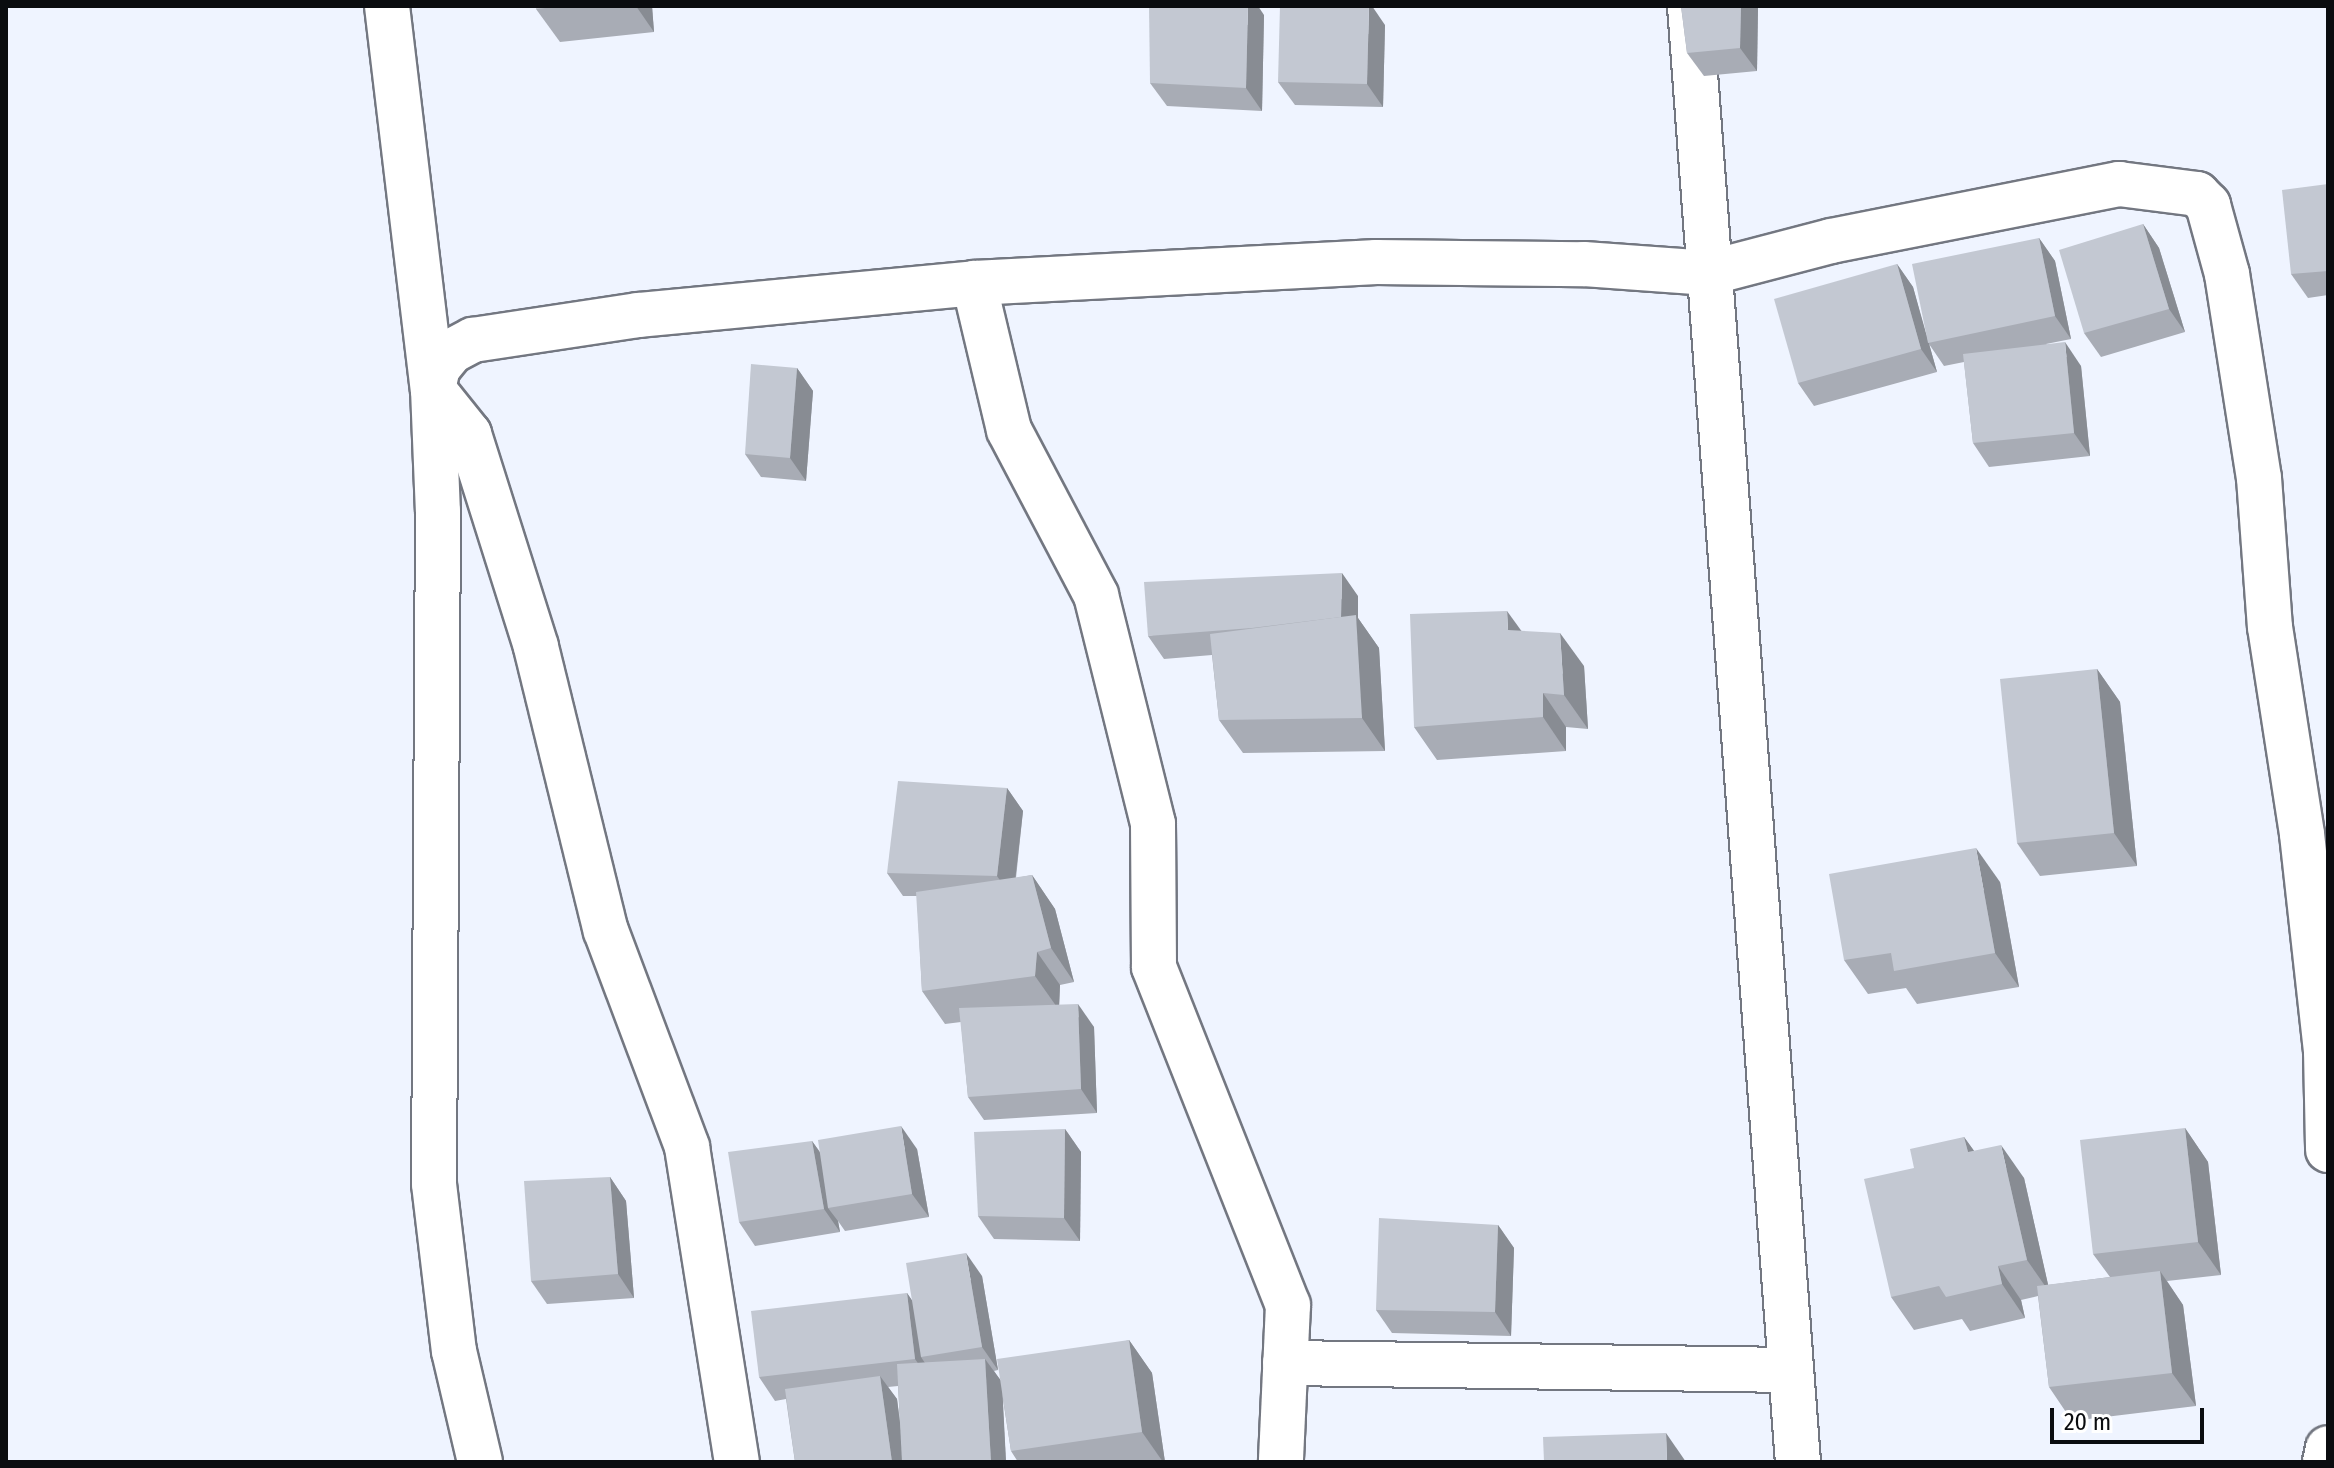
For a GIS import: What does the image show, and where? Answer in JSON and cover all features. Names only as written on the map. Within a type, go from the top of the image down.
[{"type":"street","points":[[387,6],[433,389],[438,511],[434,1184],[454,1351],[480,1462]]},
{"type":"street","points":[[1690,6],[1798,1462]]},
{"type":"street","points":[[433,389],[438,368],[452,351],[473,340],[638,315],[974,283],[1376,262],[1584,264],[1709,273],[1831,241],[2119,184],[2184,189],[2208,205],[2227,274],[2259,478],[2270,627],[2302,834],[2326,1051],[2328,1150]]},
{"type":"street","points":[[974,283],[1009,430],[1096,595],[1153,824],[1154,967],[1288,1305],[1281,1462]]},
{"type":"street","points":[[433,389],[469,434],[536,647],[606,931],[687,1147],[737,1462]]},
{"type":"street","points":[[1285,1363],[1791,1370]]},
{"type":"street","points":[[2325,1462],[2328,1448]]},
{"type":"building","points":[[536,6],[564,6],[536,9]]},
{"type":"building","points":[[1149,6],[1248,6],[1246,88],[1150,83]]},
{"type":"building","points":[[1280,6],[1369,6],[1367,84],[1278,82]]},
{"type":"building","points":[[1681,6],[1741,6],[1740,48],[1687,53]]},
{"type":"building","points":[[2328,184],[2328,271],[2291,274],[2282,190]]},
{"type":"building","points":[[2143,224],[2169,309],[2084,333],[2059,250]]},
{"type":"building","points":[[2039,238],[2055,316],[1928,343],[1912,264]]},
{"type":"building","points":[[1897,264],[1921,349],[1798,383],[1774,299]]},
{"type":"building","points":[[2065,342],[2074,433],[1973,443],[1963,354]]},
{"type":"building","points":[[751,364],[797,368],[790,458],[745,454]]},
{"type":"building","points":[[1342,573],[1341,617],[1148,636],[1144,582]]},
{"type":"building","points":[[1507,611],[1508,630],[1560,633],[1564,695],[1543,693],[1543,717],[1414,727],[1410,614]]},
{"type":"building","points":[[1356,615],[1362,718],[1219,720],[1210,634]]},
{"type":"building","points":[[2097,669],[2114,833],[2017,843],[2000,679]]},
{"type":"building","points":[[898,781],[1007,788],[997,876],[887,873]]},
{"type":"building","points":[[1976,848],[1995,953],[1894,971],[1891,953],[1844,960],[1829,874]]},
{"type":"building","points":[[1032,875],[1051,948],[1037,952],[1035,976],[922,991],[916,892]]},
{"type":"building","points":[[1078,1004],[1081,1089],[968,1097],[959,1008]]},
{"type":"building","points":[[901,1126],[912,1194],[828,1208],[818,1140]]},
{"type":"building","points":[[2185,1128],[2198,1242],[2093,1254],[2080,1140]]},
{"type":"building","points":[[1065,1129],[1064,1218],[978,1216],[974,1132]]},
{"type":"building","points":[[1964,1137],[1968,1152],[2001,1145],[2027,1260],[1998,1266],[2002,1284],[1946,1297],[1939,1286],[1891,1297],[1864,1179],[1914,1168],[1910,1149]]},
{"type":"building","points":[[812,1141],[824,1209],[739,1222],[728,1152]]},
{"type":"building","points":[[610,1177],[618,1274],[531,1281],[524,1181]]},
{"type":"building","points":[[1379,1218],[1498,1225],[1495,1312],[1376,1310]]},
{"type":"building","points":[[966,1253],[982,1347],[921,1357],[906,1263]]},
{"type":"building","points":[[2160,1271],[2172,1373],[2049,1387],[2037,1286]]},
{"type":"building","points":[[907,1293],[915,1359],[759,1377],[751,1311]]},
{"type":"building","points":[[1129,1340],[1142,1432],[1011,1451],[997,1359]]},
{"type":"building","points":[[985,1359],[991,1462],[902,1462],[897,1364]]},
{"type":"building","points":[[880,1376],[892,1462],[795,1462],[785,1389]]},
{"type":"building","points":[[1666,1433],[1667,1462],[1544,1462],[1543,1437]]}]
